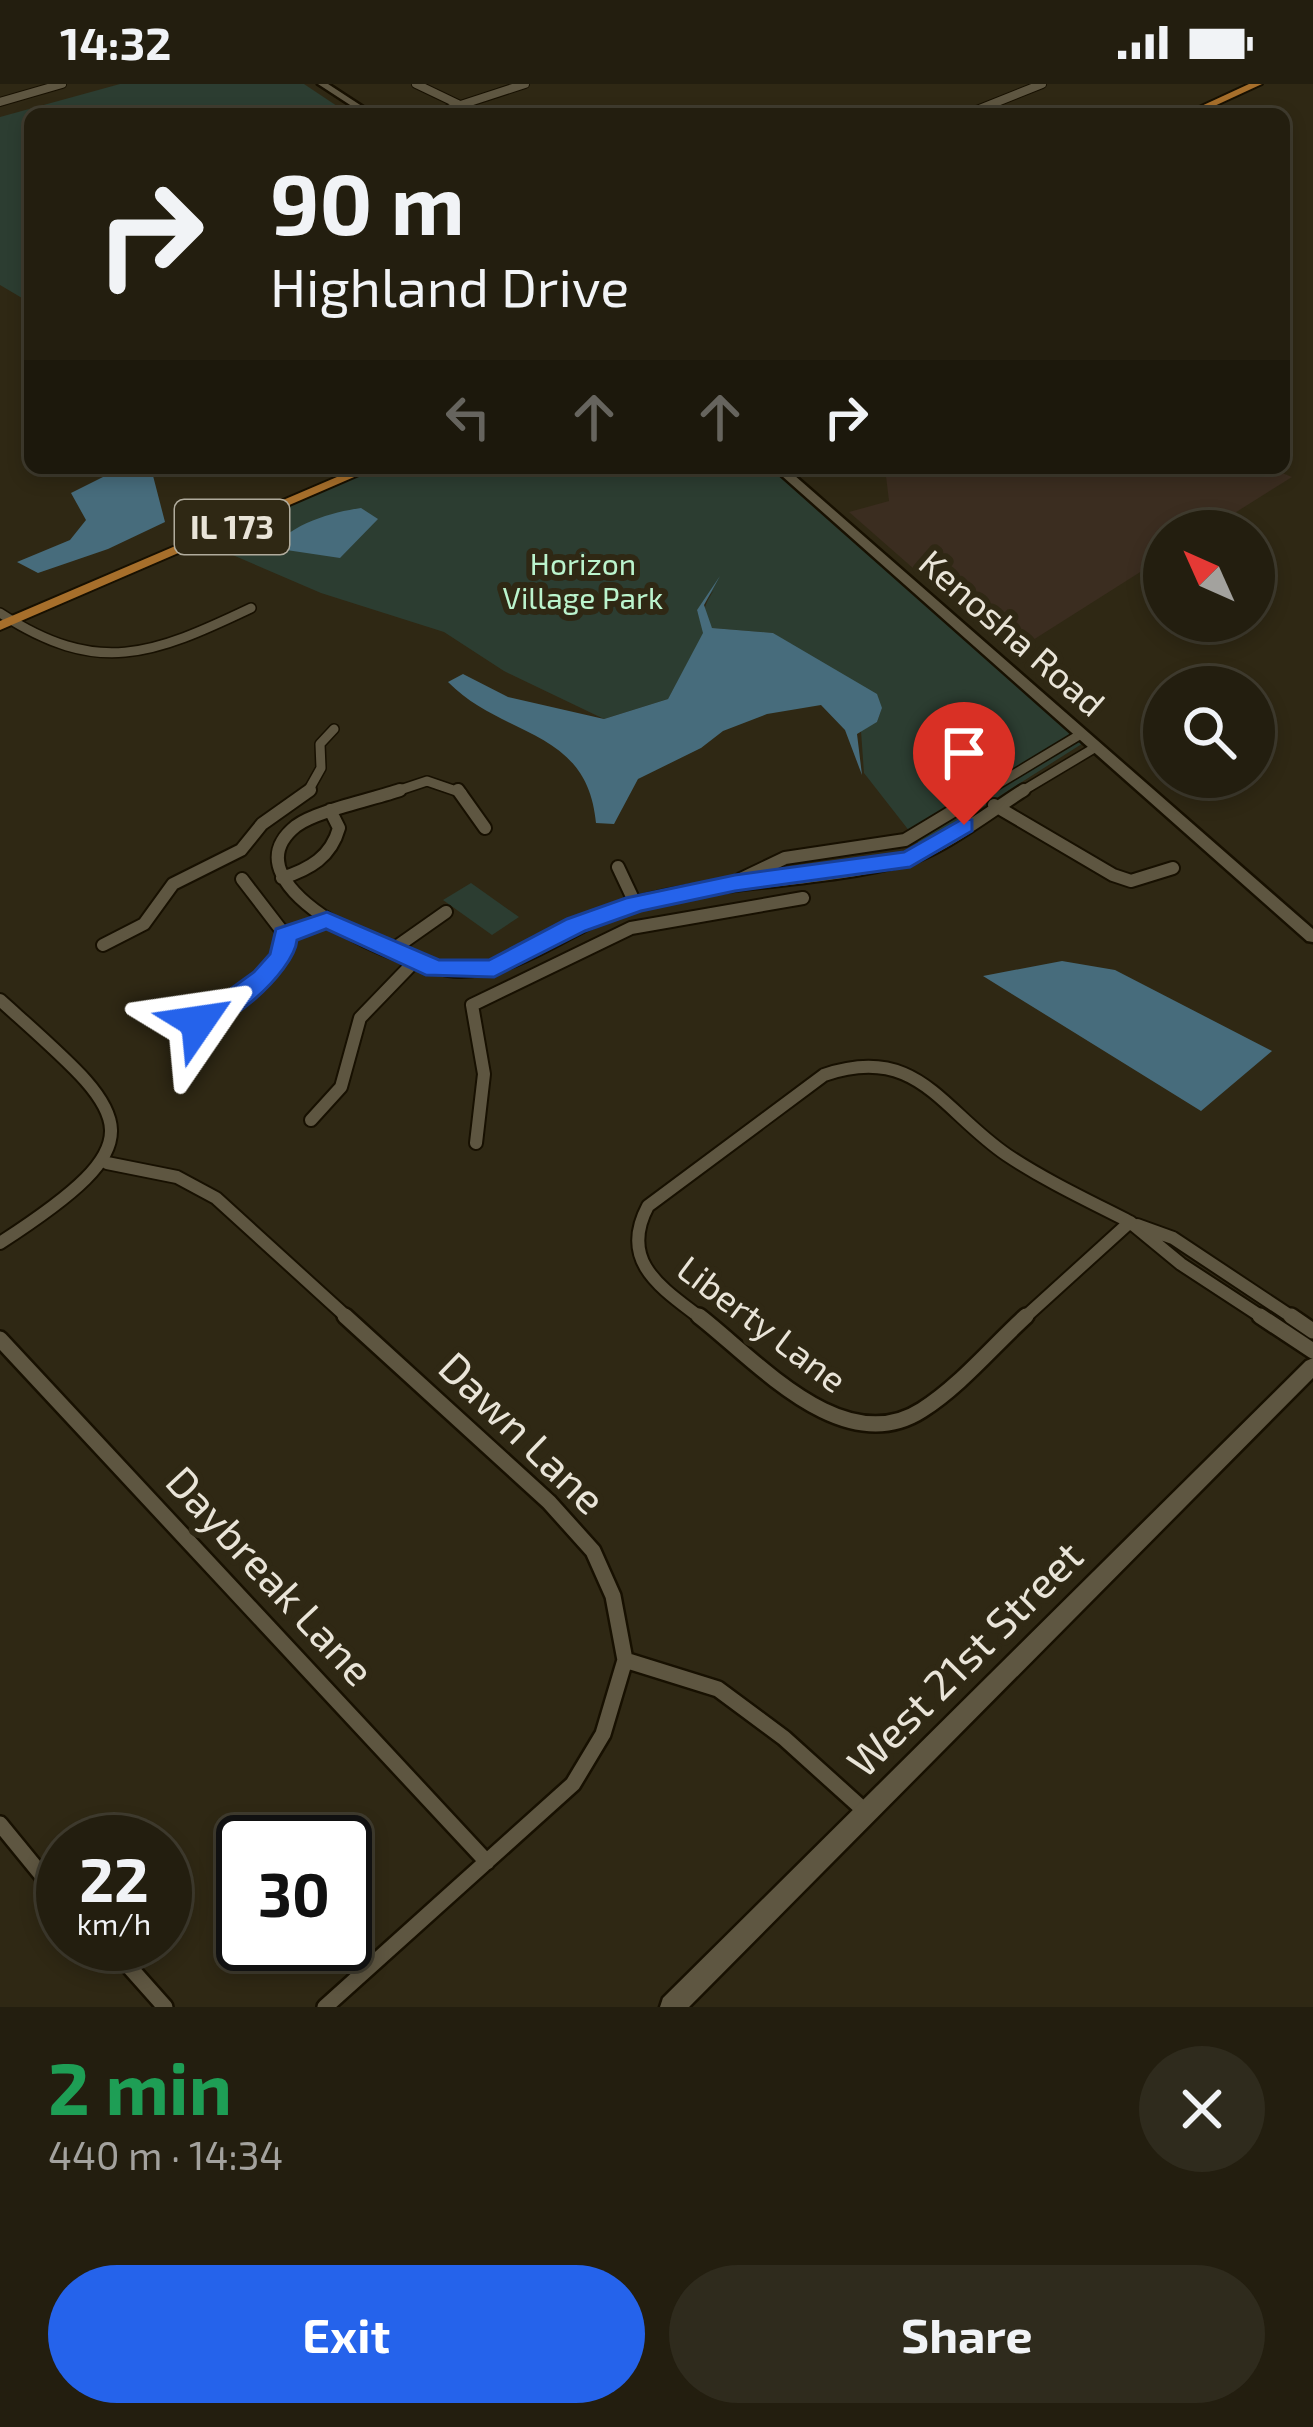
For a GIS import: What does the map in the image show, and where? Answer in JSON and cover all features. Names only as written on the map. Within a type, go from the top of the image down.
[{"type":"main road","points":[[1203,108],[1257,84]]},
{"type":"main road","name":"IL 173","points":[[4,620],[355,474]]},
{"type":"street","points":[[0,102],[62,84]]},
{"type":"street","points":[[322,84],[360,108]]},
{"type":"street","points":[[416,84],[461,105]]},
{"type":"street","points":[[452,108],[525,84]]},
{"type":"street","points":[[982,108],[1042,84]]},
{"type":"street","name":"Kenosha Road","points":[[786,474],[1313,938]]},
{"type":"street","points":[[4,620],[55,650],[112,656],[175,644],[251,608]]},
{"type":"street","points":[[103,945],[144,924],[173,884],[241,850],[258,829],[308,792],[321,768],[320,744],[334,729]]},
{"type":"street","points":[[735,883],[785,858],[905,840],[1081,734]]},
{"type":"street","points":[[485,828],[466,794],[443,781],[330,810],[297,825],[276,854],[282,878],[299,899],[327,920],[415,961],[450,970],[494,968],[635,904],[735,883],[910,859],[1096,747]]},
{"type":"street","points":[[994,805],[1131,881],[1173,868]]},
{"type":"street","points":[[282,878],[312,866],[332,848],[339,828],[330,810]]},
{"type":"street","points":[[258,829],[285,837]]},
{"type":"street","points":[[617,867],[635,904]]},
{"type":"street","points":[[198,1022],[264,978],[283,956],[285,935],[242,879]]},
{"type":"street","points":[[476,1143],[472,1121],[484,1070],[470,1026],[472,1005],[631,928],[803,898]]},
{"type":"street","points":[[392,950],[446,912]]},
{"type":"street","points":[[285,935],[327,920]]},
{"type":"street","points":[[552,939],[575,956]]},
{"type":"street","points":[[311,1120],[341,1087],[349,1042],[361,1018],[415,961]]},
{"type":"street","points":[[0,1000],[108,1102],[115,1128],[106,1162],[78,1195],[0,1244]]},
{"type":"street","name":"Liberty Lane","points":[[1130,1222],[921,1411],[879,1426],[850,1424],[822,1412],[652,1280],[636,1259],[634,1230],[649,1206],[824,1075],[853,1065],[891,1065],[921,1077],[996,1147],[1130,1222],[1173,1238],[1313,1331]]},
{"type":"street","name":"Dawn Lane","points":[[106,1162],[177,1177],[216,1198],[549,1502],[593,1551],[605,1574],[625,1660],[618,1694],[589,1764],[326,2007]]},
{"type":"street","name":"Liberty Lane","points":[[1130,1222],[1181,1264],[1313,1352]]},
{"type":"street","name":"Daybreak Lane","points":[[0,1339],[487,1862]]},
{"type":"street","name":"West 21st Street","points":[[672,2007],[1313,1366]]},
{"type":"street","points":[[625,1660],[718,1689],[784,1738],[866,1812]]},
{"type":"street","points":[[0,1824],[36,1868]]},
{"type":"street","points":[[134,1971],[165,2007]]},
{"type":"shaded area","points":[[886,474],[1292,477],[1239,510],[1143,510],[1143,570],[1011,654],[849,512],[889,501]]},
{"type":"green space","points":[[120,84],[304,84],[340,108],[33,108]]},
{"type":"green space","points":[[24,110],[22,298],[0,285],[0,117]]},
{"type":"green space","name":"Horizon Village Park","points":[[354,474],[787,474],[1088,740],[921,846],[864,773],[861,731],[877,722],[882,708],[773,633],[712,628],[705,609],[714,590],[697,610],[704,633],[668,699],[604,719],[504,671],[444,632],[321,593],[200,541]]},
{"type":"green space","points":[[471,883],[519,917],[492,935],[443,900]]},
{"type":"water","points":[[109,474],[153,474],[165,522],[108,549],[38,573],[17,562],[70,540],[86,520],[71,493]]},
{"type":"water","points":[[361,508],[378,519],[340,558],[273,548],[313,520]]},
{"type":"water","points":[[720,576],[704,605],[712,628],[773,633],[877,694],[882,708],[877,722],[857,734],[862,775],[845,730],[821,705],[767,714],[723,731],[701,748],[638,779],[614,824],[596,823],[577,768],[560,751],[493,715],[448,682],[463,674],[508,697],[604,719],[668,699],[703,633],[697,610]]},
{"type":"water","points":[[1062,961],[1115,970],[1272,1051],[1201,1111],[983,976]]},
{"type":"route","points":[[198,1022],[264,978],[283,956],[285,935],[327,920],[435,969],[494,968],[518,960],[576,925],[635,904],[735,883],[910,859],[964,825]]}]
